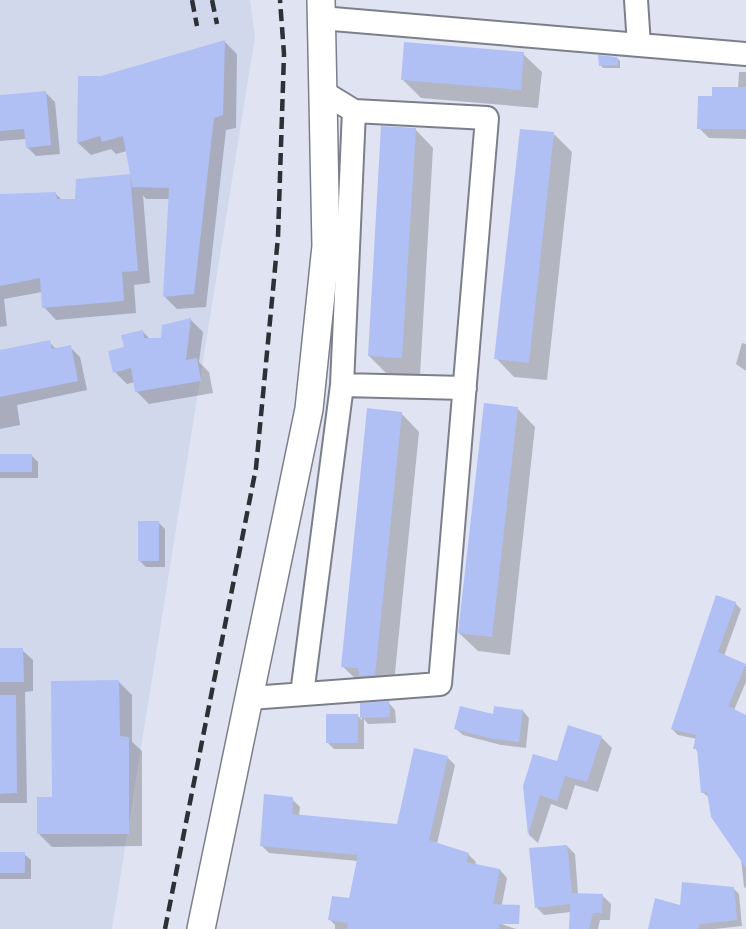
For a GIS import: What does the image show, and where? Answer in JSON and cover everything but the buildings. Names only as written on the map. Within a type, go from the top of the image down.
[{"type":"street","points":[[636,0],[639,45]]},
{"type":"street","points":[[201,929],[309,409],[326,246],[321,9],[639,45],[746,54]]},
{"type":"street","points":[[250,698],[440,684],[487,118],[354,111],[323,92]]},
{"type":"street","points":[[302,694],[342,385],[354,111]]},
{"type":"street","points":[[342,385],[465,388]]},
{"type":"shaded area","points":[[0,0],[250,0],[255,37],[112,929],[0,929]]},
{"type":"railway","points":[[192,0],[197,26]]},
{"type":"railway","points":[[212,0],[217,24]]},
{"type":"railway","points":[[165,929],[256,468],[278,237],[284,54],[280,0]]}]
